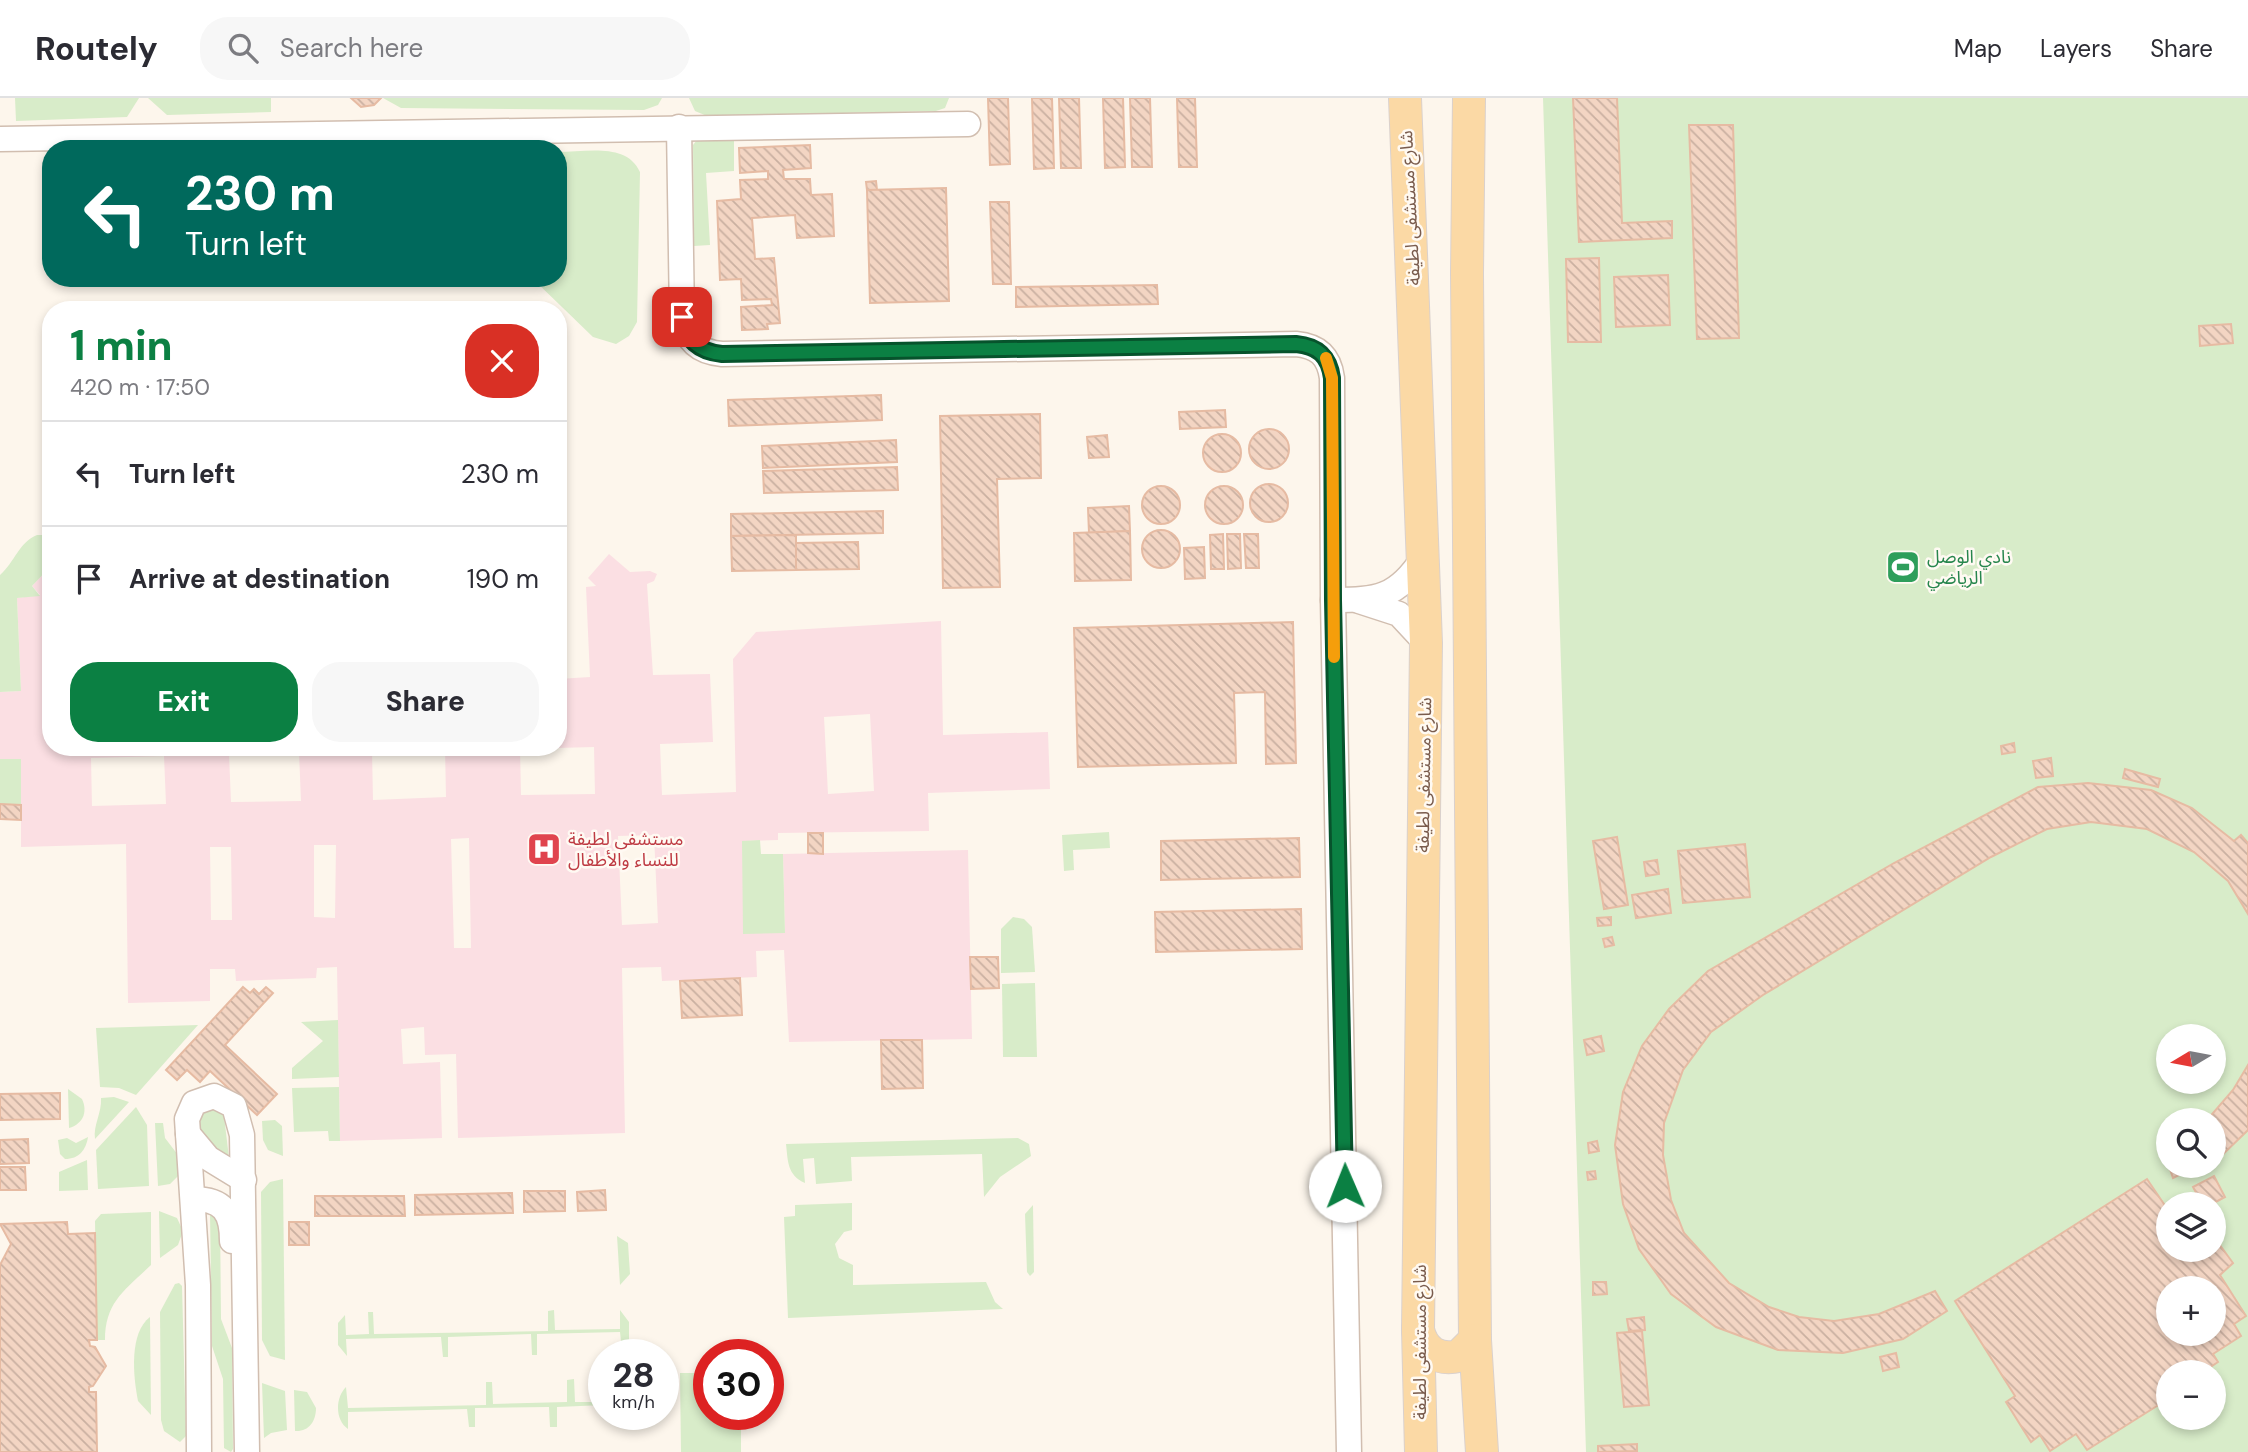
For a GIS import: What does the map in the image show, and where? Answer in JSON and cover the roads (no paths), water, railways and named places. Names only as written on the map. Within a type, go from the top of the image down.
[{"type":"main road","name":"شارع مستشفى لطيفة","points":[[1405,98],[1426,643],[1418,1330],[1421,1452]]},
{"type":"main road","points":[[1469,98],[1467,286],[1475,1340],[1482,1452]]},
{"type":"main road","points":[[1418,1330],[1425,1348],[1441,1358],[1459,1356],[1475,1340]]},
{"type":"street","points":[[0,139],[968,124]]},
{"type":"street","points":[[679,127],[682,317],[684,330],[701,349],[722,354],[1296,344],[1308,345],[1326,358],[1332,378],[1333,600],[1349,1452]]},
{"type":"street","points":[[1333,600],[1359,600],[1392,592],[1412,574],[1423,558]]},
{"type":"street","points":[[1359,600],[1399,614],[1426,643]]},
{"type":"street","points":[[199,1452],[193,1199],[188,1113],[203,1098],[225,1099],[234,1106],[242,1135],[247,1452]]},
{"type":"street","points":[[188,1134],[208,1158],[243,1180]]},
{"type":"street","points":[[193,1199],[215,1201],[229,1214],[232,1223],[233,1290],[245,1316]]},
{"type":"street","points":[[198,1373],[211,1391],[214,1452]]},
{"type":"place","name":"نادي الوصل الرياضي","points":[[1903,567]]},
{"type":"place","name":"مستشفى لطيفة للنساء والأطفال","points":[[544,849]]}]
